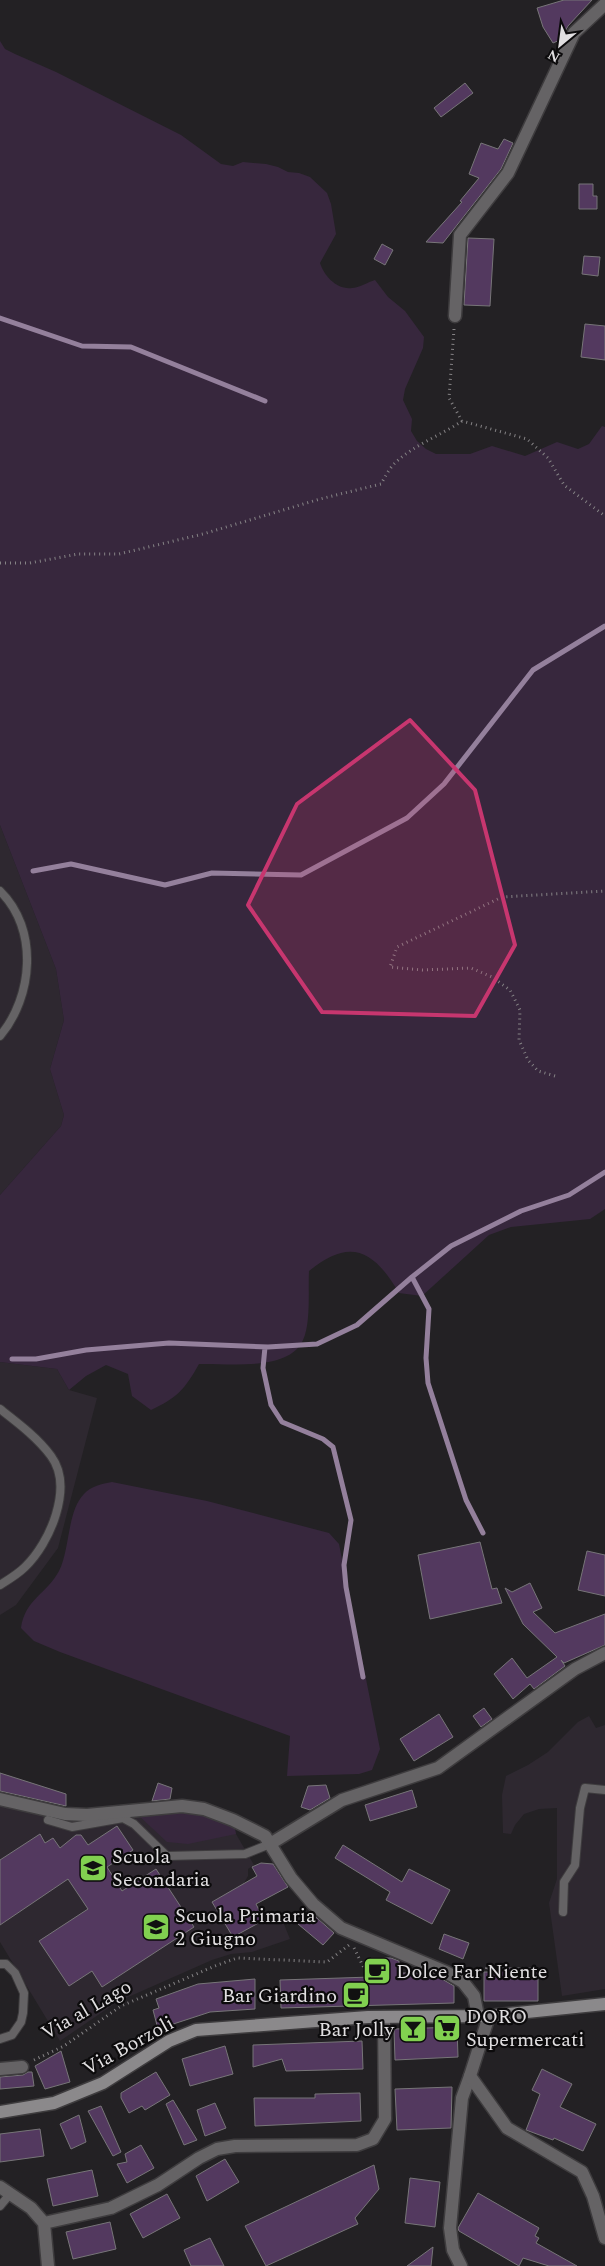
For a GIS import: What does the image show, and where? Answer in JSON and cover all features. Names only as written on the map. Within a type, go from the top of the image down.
[{"type":"main road","name":"Via Borzoli","points":[[0,2112],[54,2103],[95,2087],[169,2041],[196,2030],[368,2017],[483,2016],[605,2004]]},
{"type":"street","points":[[455,316],[460,234],[508,173],[574,33],[605,4]]},
{"type":"street","points":[[270,1844],[342,1800],[438,1768],[575,1669],[605,1653]]},
{"type":"street","points":[[0,1799],[72,1814],[108,1814],[182,1806],[204,1809],[265,1836],[291,1878],[313,1904],[341,1928],[458,1978],[468,1986],[483,2016],[470,2076],[462,2098],[450,2228],[453,2250],[462,2266]]},
{"type":"street","points":[[44,2223],[111,2208],[158,2185],[199,2158],[217,2150],[234,2146],[357,2145],[373,2140],[385,2119],[384,2017]]},
{"type":"street","points":[[0,2069],[22,2067]]},
{"type":"street","points":[[470,2076],[506,2128],[582,2172],[593,2196],[605,2238]]},
{"type":"street","points":[[5,2190],[31,2208],[44,2223],[48,2266]]},
{"type":"lane","points":[[0,891],[13,906],[19,918],[26,951],[27,969],[20,1004],[0,1036]]},
{"type":"lane","points":[[0,1410],[52,1456],[60,1484],[59,1502],[47,1537],[26,1567],[0,1585]]},
{"type":"lane","points":[[563,1912],[564,1882],[575,1865],[580,1808],[585,1788],[605,1790]]},
{"type":"lane","points":[[48,1820],[72,1827],[123,1818],[134,1824],[167,1856],[245,1854],[270,1844]]},
{"type":"lane","points":[[0,1964],[6,1964],[15,1972],[24,1993],[21,2022],[12,2035],[0,2039]]},
{"type":"lane","points":[[0,2206],[5,2190]]},
{"type":"path","points":[[455,316],[449,398],[462,421],[526,439],[548,458],[564,485],[605,516]]},
{"type":"path","points":[[0,563],[30,563],[78,554],[119,554],[203,534],[320,499],[381,484],[394,464],[428,440],[440,436],[462,421]]},
{"type":"path","points":[[555,1076],[538,1071],[528,1060],[519,1040],[520,1010],[510,990],[492,977],[470,968],[422,970],[390,967],[397,947],[502,897],[605,892]]},
{"type":"path","name":"Via al Lago","points":[[22,2067],[64,2046],[121,2006],[237,1958],[327,1962],[353,1942],[356,1954],[367,1974],[368,2017]]},
{"type":"highlighted area","points":[[410,720],[475,790],[515,945],[475,1016],[322,1012],[248,905],[297,804]]},
{"type":"shaded area","points":[[0,41],[5,49],[56,72],[181,135],[221,164],[233,166],[243,162],[278,167],[288,172],[310,177],[327,193],[331,204],[336,234],[320,263],[325,273],[336,284],[346,288],[358,287],[375,280],[388,297],[405,311],[424,337],[423,348],[405,389],[403,400],[412,419],[411,431],[417,441],[426,449],[436,454],[470,454],[492,446],[525,456],[557,442],[578,449],[589,444],[602,426],[605,427],[605,1209],[590,1219],[511,1227],[489,1235],[422,1296],[399,1293],[390,1278],[380,1267],[370,1258],[360,1253],[337,1254],[324,1260],[309,1271],[309,1306],[306,1333],[296,1350],[285,1357],[257,1364],[199,1364],[180,1392],[151,1410],[132,1396],[128,1374],[106,1365],[86,1376],[69,1390],[57,1369],[0,1362],[0,1195],[61,1126],[64,1115],[50,1069],[64,1020],[56,969],[0,825]]},
{"type":"shaded area","points":[[0,825],[56,969],[64,1020],[50,1069],[64,1115],[61,1126],[0,1195]]},
{"type":"shaded area","points":[[0,1362],[57,1369],[69,1390],[97,1398],[58,1548],[16,1605],[0,1615]]},
{"type":"shaded area","points":[[112,1482],[207,1501],[329,1533],[339,1544],[380,1749],[372,1770],[359,1774],[287,1776],[290,1736],[60,1652],[34,1641],[21,1628],[27,1610],[49,1586],[59,1571],[63,1562],[74,1510],[78,1501],[90,1489]]},
{"type":"shaded area","points":[[589,1716],[596,1728],[605,1725],[605,1989],[562,1996],[549,1903],[557,1879],[557,1808],[539,1809],[524,1814],[515,1825],[511,1834],[503,1833],[502,1795],[506,1776],[548,1752],[578,1722]]},
{"type":"shaded area","points":[[0,1799],[108,1814],[233,1820],[236,1834],[254,1865],[248,1869],[248,1876],[244,1883],[264,1920],[279,1912],[290,1939],[252,1952],[231,1954],[212,1960],[117,2002],[60,2041],[0,1942]]},
{"type":"shaded area","points":[[182,1806],[233,1820],[236,1834],[188,1844],[167,1842],[137,1814]]},
{"type":"building","points":[[564,0],[592,0],[568,26],[560,40],[553,43],[543,27],[537,8]]},
{"type":"building","points":[[465,83],[473,93],[441,117],[434,108]]},
{"type":"building","points":[[504,139],[513,143],[501,169],[443,243],[426,242],[462,202],[460,201],[479,178],[469,174],[481,143],[498,149]]},
{"type":"building","points":[[579,184],[593,184],[593,196],[597,196],[597,209],[579,209]]},
{"type":"building","points":[[468,238],[494,239],[490,306],[464,305]]},
{"type":"building","points":[[382,244],[393,250],[385,265],[374,259]]},
{"type":"building","points":[[584,256],[600,257],[598,276],[582,274]]},
{"type":"building","points":[[585,324],[605,326],[605,360],[581,357]]},
{"type":"building","points":[[480,1542],[492,1589],[497,1588],[502,1603],[430,1619],[418,1555]]},
{"type":"building","points":[[587,1551],[605,1555],[605,1596],[578,1590]]},
{"type":"building","points":[[530,1583],[542,1608],[533,1612],[555,1633],[605,1614],[605,1645],[564,1663],[561,1660],[565,1666],[534,1689],[530,1684],[513,1699],[494,1674],[512,1658],[527,1678],[557,1657],[523,1624],[505,1588],[512,1592]]},
{"type":"building","points":[[484,1708],[492,1719],[481,1727],[473,1716]]},
{"type":"building","points":[[439,1714],[453,1737],[414,1761],[400,1739]]},
{"type":"building","points":[[0,1773],[66,1794],[66,1806],[0,1791]]},
{"type":"building","points":[[158,1783],[172,1788],[170,1799],[152,1801]]},
{"type":"building","points":[[326,1785],[330,1798],[310,1810],[301,1807],[308,1786]]},
{"type":"building","points":[[412,1790],[417,1807],[370,1821],[365,1805]]},
{"type":"building","points":[[117,1826],[133,1850],[107,1867],[122,1891],[156,1869],[194,1927],[102,1987],[92,1971],[69,1986],[39,1941],[88,1909],[68,1879],[0,1925],[0,1860],[40,1834],[45,1843],[53,1838],[60,1848],[76,1835],[81,1835],[88,1845]]},
{"type":"building","points":[[343,1845],[402,1882],[409,1869],[450,1890],[432,1924],[386,1900],[390,1892],[335,1858]]},
{"type":"building","points":[[261,1863],[273,1864],[288,1887],[256,1904],[264,1920],[233,1937],[212,1902],[257,1876],[252,1867]]},
{"type":"building","points":[[309,1911],[334,1933],[323,1945],[298,1924]]},
{"type":"building","points":[[444,1934],[469,1943],[463,1959],[439,1949]]},
{"type":"building","points":[[371,1958],[391,1958],[399,1961],[399,1973],[427,1973],[442,1979],[454,1986],[454,2003],[281,2008],[280,1980],[371,1977]]},
{"type":"building","points":[[485,1968],[538,1968],[538,2001],[484,2001],[484,1972],[496,1972]]},
{"type":"building","points":[[255,1979],[255,2009],[210,2012],[158,2029],[153,2010],[159,2008],[156,1999],[198,1984]]},
{"type":"building","points":[[457,2027],[458,2057],[395,2060],[394,2029]]},
{"type":"building","points":[[362,2041],[363,2069],[286,2071],[282,2059],[253,2067],[253,2045]]},
{"type":"building","points":[[225,2046],[233,2074],[190,2086],[182,2059]]},
{"type":"building","points":[[61,2051],[70,2082],[45,2089],[35,2066]]},
{"type":"building","points":[[542,2069],[572,2084],[560,2107],[596,2124],[583,2151],[554,2138],[553,2140],[526,2130],[540,2094],[532,2090]]},
{"type":"building","points":[[32,2072],[34,2086],[0,2089],[0,2077],[23,2075]]},
{"type":"building","points":[[156,2072],[170,2095],[145,2110],[142,2106],[129,2113],[121,2098],[121,2093]]},
{"type":"building","points":[[452,2087],[451,2128],[397,2130],[395,2089]]},
{"type":"building","points":[[360,2093],[361,2121],[255,2126],[254,2098],[315,2098],[315,2094]]},
{"type":"building","points":[[173,2100],[197,2140],[184,2145],[166,2104]]},
{"type":"building","points":[[215,2103],[226,2128],[205,2136],[197,2110]]},
{"type":"building","points":[[101,2106],[121,2152],[113,2156],[88,2111]]},
{"type":"building","points":[[79,2115],[86,2142],[71,2149],[60,2124]]},
{"type":"building","points":[[40,2129],[44,2156],[0,2162],[0,2134]]},
{"type":"building","points":[[141,2145],[154,2168],[127,2183],[117,2164],[127,2162],[125,2154]]},
{"type":"building","points":[[225,2159],[239,2182],[207,2201],[196,2176]]},
{"type":"building","points":[[374,2165],[379,2189],[355,2218],[358,2224],[266,2266],[245,2226]]},
{"type":"building","points":[[92,2170],[98,2196],[53,2206],[47,2179]]},
{"type":"building","points":[[410,2178],[440,2182],[435,2227],[405,2223]]},
{"type":"building","points":[[478,2193],[539,2228],[535,2236],[539,2238],[536,2243],[577,2266],[549,2266],[523,2258],[519,2266],[459,2231],[458,2228]]},
{"type":"building","points":[[167,2194],[180,2218],[143,2238],[130,2214]]},
{"type":"building","points":[[110,2222],[116,2249],[73,2259],[66,2232]]},
{"type":"building","points":[[210,2238],[224,2266],[191,2266],[184,2250]]},
{"type":"building","points":[[433,2247],[431,2266],[407,2266]]},
{"type":"waterway","points":[[0,318],[82,346],[131,347],[265,401]]},
{"type":"waterway","points":[[33,871],[71,864],[165,885],[212,873],[301,875],[407,818],[444,784],[533,670],[605,626]]},
{"type":"waterway","points":[[12,1359],[36,1359],[86,1350],[169,1343],[268,1347],[317,1344],[357,1325],[451,1246],[521,1211],[569,1195],[605,1172]]},
{"type":"waterway","points":[[412,1277],[429,1309],[426,1358],[428,1383],[466,1500],[483,1533]]},
{"type":"waterway","points":[[265,1347],[263,1368],[271,1405],[282,1422],[323,1439],[333,1447],[351,1520],[344,1565],[346,1587],[363,1677]]},
{"type":"place","name":"Scuola Secondaria","points":[[93,1868]]},
{"type":"place","name":"Scuola Primaria 2 Giugno","points":[[156,1927]]},
{"type":"place","name":"Dolce Far Niente","points":[[377,1971]]},
{"type":"place","name":"Bar Giardino","points":[[356,1995]]},
{"type":"place","name":"DORO Supermercati","points":[[447,2028]]},
{"type":"place","name":"Bar Jolly","points":[[413,2029]]}]
